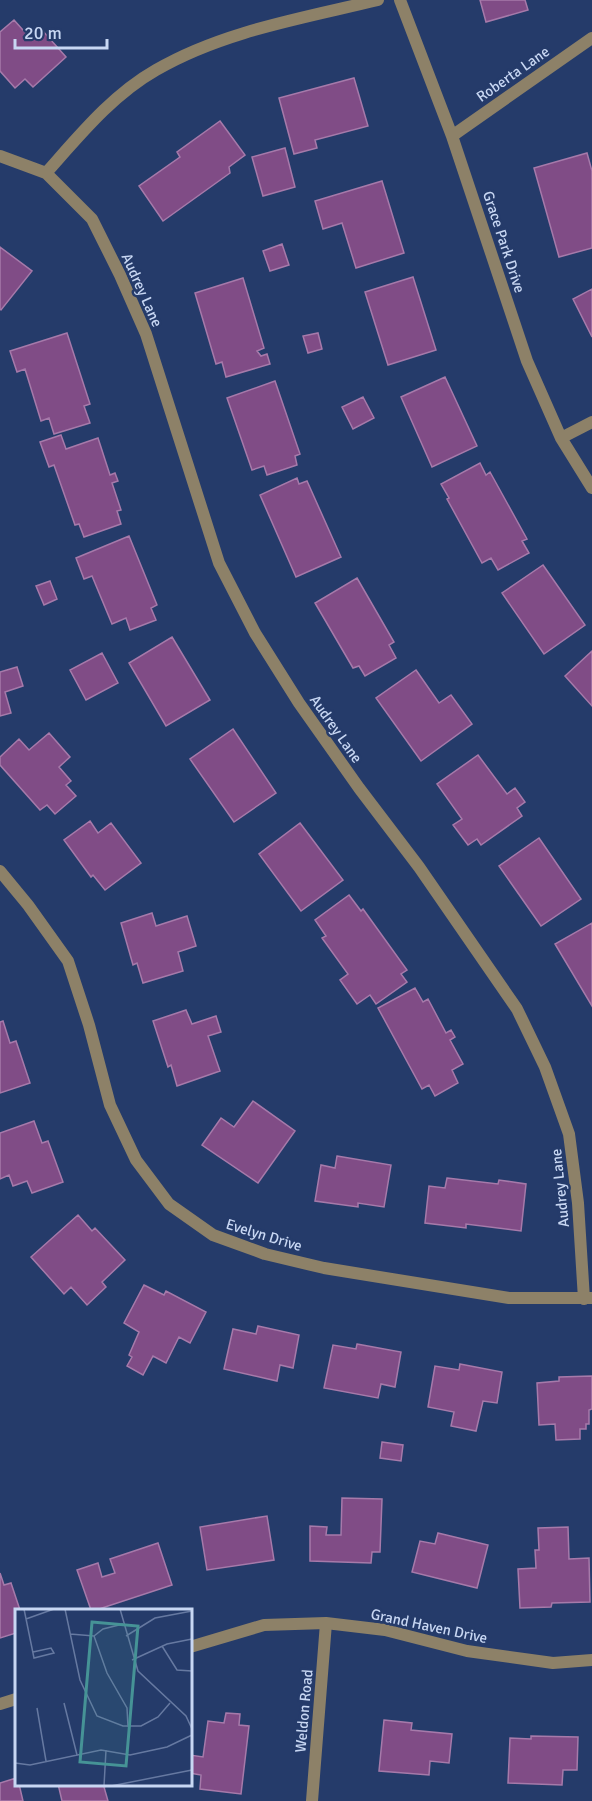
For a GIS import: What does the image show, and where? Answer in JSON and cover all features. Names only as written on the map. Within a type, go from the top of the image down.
[{"type":"street","points":[[0,156],[46,173],[105,107],[155,70],[212,44],[280,24],[378,0]]},
{"type":"street","name":"Grace Park Drive","points":[[400,0],[452,135],[527,361],[561,438],[592,488]]},
{"type":"street","name":"Roberta Lane","points":[[452,135],[592,38]]},
{"type":"street","name":"Audrey Lane","points":[[46,173],[92,219],[120,275],[146,334],[219,563],[255,633],[299,703],[419,867],[517,1009],[545,1067],[569,1134],[588,1299]]},
{"type":"street","points":[[561,438],[592,422]]},
{"type":"street","name":"Evelyn Drive","points":[[0,871],[28,905],[68,961],[89,1025],[110,1105],[136,1160],[169,1204],[213,1235],[264,1254],[324,1268],[509,1298],[588,1299]]},
{"type":"street","name":"Grand Haven Drive","points":[[192,1646],[264,1625],[326,1623],[385,1630],[467,1651],[553,1663],[592,1660]]},
{"type":"street","name":"Weldon Road","points":[[312,1801],[326,1623]]},
{"type":"street","points":[[0,1704],[15,1699]]},
{"type":"building","points":[[480,0],[525,0],[528,10],[486,22]]},
{"type":"building","points":[[14,20],[31,39],[42,30],[66,57],[33,87],[25,79],[15,88],[0,71],[0,32]]},
{"type":"building","points":[[354,78],[368,126],[315,140],[317,148],[294,154],[279,98]]},
{"type":"building","points":[[220,121],[245,155],[229,167],[230,173],[163,221],[139,186],[180,157],[177,152]]},
{"type":"building","points":[[285,148],[295,187],[263,196],[252,157]]},
{"type":"building","points":[[587,153],[592,171],[592,248],[559,257],[534,168]]},
{"type":"building","points":[[382,181],[404,253],[356,268],[342,223],[323,229],[315,201]]},
{"type":"building","points":[[282,244],[289,265],[270,271],[263,251]]},
{"type":"building","points":[[0,247],[32,271],[1,310],[0,309]]},
{"type":"building","points":[[413,277],[436,350],[388,365],[365,292]]},
{"type":"building","points":[[243,278],[264,348],[257,351],[261,356],[267,354],[270,364],[226,377],[222,362],[216,364],[195,293]]},
{"type":"building","points":[[592,289],[592,337],[573,299]]},
{"type":"building","points":[[67,333],[90,404],[84,406],[90,423],[54,434],[49,418],[41,421],[25,369],[17,372],[10,351]]},
{"type":"building","points":[[318,333],[322,349],[308,353],[303,336]]},
{"type":"building","points":[[445,377],[477,446],[432,467],[401,397]]},
{"type":"building","points":[[275,381],[300,454],[295,456],[297,465],[267,475],[264,466],[252,470],[227,398]]},
{"type":"building","points":[[363,397],[374,418],[353,429],[342,407]]},
{"type":"building","points":[[61,435],[66,449],[98,438],[110,475],[115,473],[118,481],[112,483],[121,510],[117,511],[121,524],[84,537],[79,524],[75,525],[54,465],[49,467],[40,442]]},
{"type":"building","points":[[480,463],[486,475],[490,472],[527,539],[522,541],[529,553],[498,570],[491,558],[482,563],[441,484]]},
{"type":"building","points":[[297,478],[299,484],[307,481],[341,557],[296,577],[260,495]]},
{"type":"building","points":[[129,536],[157,605],[151,608],[156,620],[130,630],[126,618],[112,624],[92,576],[84,579],[76,558]]},
{"type":"building","points":[[543,565],[585,625],[544,654],[502,593]]},
{"type":"building","points":[[357,578],[394,642],[389,645],[396,658],[365,676],[359,666],[353,668],[315,603]]},
{"type":"building","points":[[50,581],[57,599],[44,605],[36,586]]},
{"type":"building","points":[[172,637],[210,700],[166,726],[129,663]]},
{"type":"building","points":[[592,651],[592,706],[565,676]]},
{"type":"building","points":[[102,653],[118,683],[86,700],[70,670]]},
{"type":"building","points":[[17,667],[23,686],[5,692],[11,713],[0,716],[0,672]]},
{"type":"building","points":[[416,670],[439,703],[451,695],[472,724],[421,761],[376,698]]},
{"type":"building","points":[[233,729],[276,793],[234,822],[190,759]]},
{"type":"building","points":[[49,733],[70,757],[59,767],[71,781],[66,785],[76,796],[55,814],[47,805],[40,810],[0,765],[0,757],[19,739],[29,750]]},
{"type":"building","points":[[478,755],[507,794],[515,788],[525,802],[517,808],[522,816],[481,845],[477,839],[468,845],[453,825],[462,819],[437,784]]},
{"type":"building","points":[[90,821],[98,833],[111,823],[141,863],[105,890],[93,875],[91,877],[64,840]]},
{"type":"building","points":[[300,823],[343,880],[301,911],[259,854]]},
{"type":"building","points":[[539,838],[581,899],[541,926],[499,866]]},
{"type":"building","points":[[349,895],[361,911],[363,909],[407,970],[401,974],[407,982],[376,1004],[370,995],[357,1004],[340,980],[348,974],[322,938],[326,936],[315,920]]},
{"type":"building","points":[[152,913],[156,926],[187,916],[196,946],[178,952],[183,971],[143,983],[137,963],[133,965],[121,923]]},
{"type":"building","points":[[592,923],[592,1006],[555,944]]},
{"type":"building","points":[[415,988],[423,1002],[428,999],[446,1033],[451,1030],[455,1037],[450,1040],[463,1064],[452,1070],[458,1083],[435,1096],[429,1085],[422,1089],[378,1008]]},
{"type":"building","points":[[186,1010],[192,1024],[216,1016],[221,1032],[208,1036],[220,1071],[177,1086],[171,1065],[168,1067],[153,1021]]},
{"type":"building","points":[[3,1021],[10,1043],[16,1041],[30,1083],[0,1093],[0,1022]]},
{"type":"building","points":[[253,1101],[295,1131],[258,1183],[202,1145],[221,1118],[234,1127]]},
{"type":"building","points":[[34,1121],[42,1143],[48,1141],[63,1182],[32,1193],[27,1181],[13,1186],[9,1175],[0,1179],[0,1133]]},
{"type":"building","points":[[337,1156],[391,1165],[384,1207],[358,1203],[358,1207],[315,1201],[321,1165],[335,1168]]},
{"type":"building","points":[[447,1178],[498,1184],[499,1180],[526,1184],[521,1231],[466,1224],[466,1228],[425,1223],[429,1186],[445,1188]]},
{"type":"building","points":[[78,1215],[92,1231],[95,1228],[125,1260],[102,1282],[106,1287],[87,1305],[71,1287],[64,1294],[31,1257]]},
{"type":"building","points":[[144,1285],[164,1295],[166,1291],[206,1312],[190,1343],[179,1337],[166,1363],[153,1356],[143,1375],[127,1366],[139,1332],[124,1323]]},
{"type":"building","points":[[258,1326],[299,1335],[293,1368],[280,1365],[277,1381],[224,1369],[233,1329],[256,1334]]},
{"type":"building","points":[[357,1344],[401,1352],[395,1387],[381,1384],[378,1398],[324,1388],[333,1345],[356,1349]]},
{"type":"building","points":[[460,1364],[502,1372],[497,1403],[483,1401],[476,1431],[451,1426],[454,1412],[428,1407],[435,1366],[459,1370]]},
{"type":"building","points":[[592,1376],[592,1409],[589,1410],[589,1424],[586,1424],[586,1429],[580,1429],[580,1439],[556,1440],[555,1424],[539,1425],[537,1383],[559,1381],[559,1377]]},
{"type":"building","points":[[382,1442],[403,1445],[401,1461],[380,1458]]},
{"type":"building","points":[[342,1498],[382,1499],[380,1552],[372,1552],[371,1563],[310,1561],[310,1526],[327,1527],[326,1535],[341,1535]]},
{"type":"building","points":[[267,1516],[274,1560],[207,1570],[200,1527]]},
{"type":"building","points":[[568,1527],[569,1559],[589,1558],[590,1602],[552,1603],[551,1607],[520,1608],[518,1569],[536,1568],[535,1550],[539,1550],[538,1528]]},
{"type":"building","points":[[438,1533],[488,1545],[477,1588],[412,1572],[420,1541],[435,1544]]},
{"type":"building","points":[[158,1543],[172,1585],[99,1609],[91,1609],[77,1570],[98,1563],[102,1577],[115,1573],[110,1559]]},
{"type":"building","points":[[0,1573],[4,1585],[11,1583],[20,1609],[15,1609],[15,1633],[0,1638]]},
{"type":"building","points":[[226,1713],[240,1714],[239,1725],[249,1726],[241,1794],[200,1789],[201,1775],[192,1773],[192,1755],[203,1757],[208,1721],[224,1723]]},
{"type":"building","points":[[384,1720],[412,1723],[411,1730],[452,1734],[449,1763],[430,1761],[429,1775],[379,1771]]},
{"type":"building","points":[[531,1736],[578,1737],[577,1770],[563,1770],[562,1785],[508,1783],[510,1738],[531,1739]]},
{"type":"building","points":[[15,1778],[15,1786],[19,1786],[23,1801],[0,1801],[0,1783]]},
{"type":"building","points":[[58,1786],[106,1786],[104,1787],[108,1801],[62,1801]]}]
